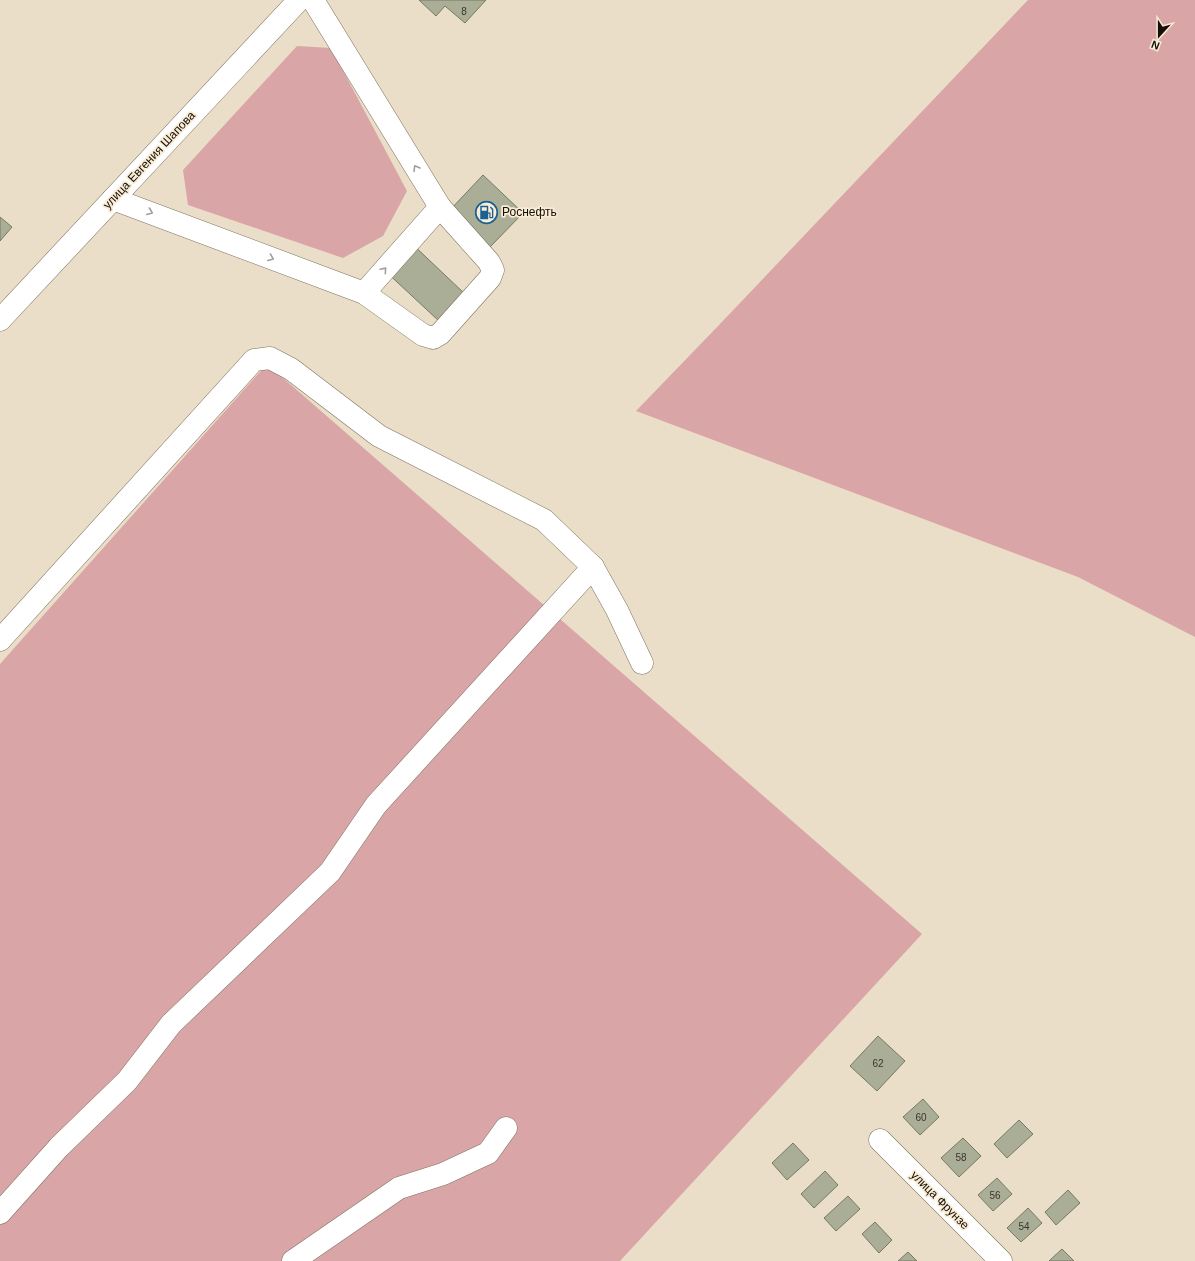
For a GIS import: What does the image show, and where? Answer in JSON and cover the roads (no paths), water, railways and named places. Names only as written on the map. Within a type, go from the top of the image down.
[{"type":"street","name":"улица Евгения Шапова","points":[[0,320],[299,0]]},
{"type":"street","points":[[113,199],[364,293],[423,335],[432,338],[440,334],[490,278],[493,270],[489,262],[440,207],[313,0]]},
{"type":"street","points":[[364,293],[440,207]]},
{"type":"street","points":[[0,640],[254,360],[270,358],[291,369],[379,436],[544,520],[592,567],[617,610],[642,663]]},
{"type":"street","points":[[0,1213],[59,1147],[127,1081],[171,1024],[330,872],[376,805],[592,567]]},
{"type":"street","points":[[293,1261],[399,1188],[443,1174],[488,1153],[506,1128]]},
{"type":"street","name":"улица Фрунзе","points":[[880,1140],[1001,1261]]},
{"type":"place","name":"Роснефть","points":[[487,212]]}]
